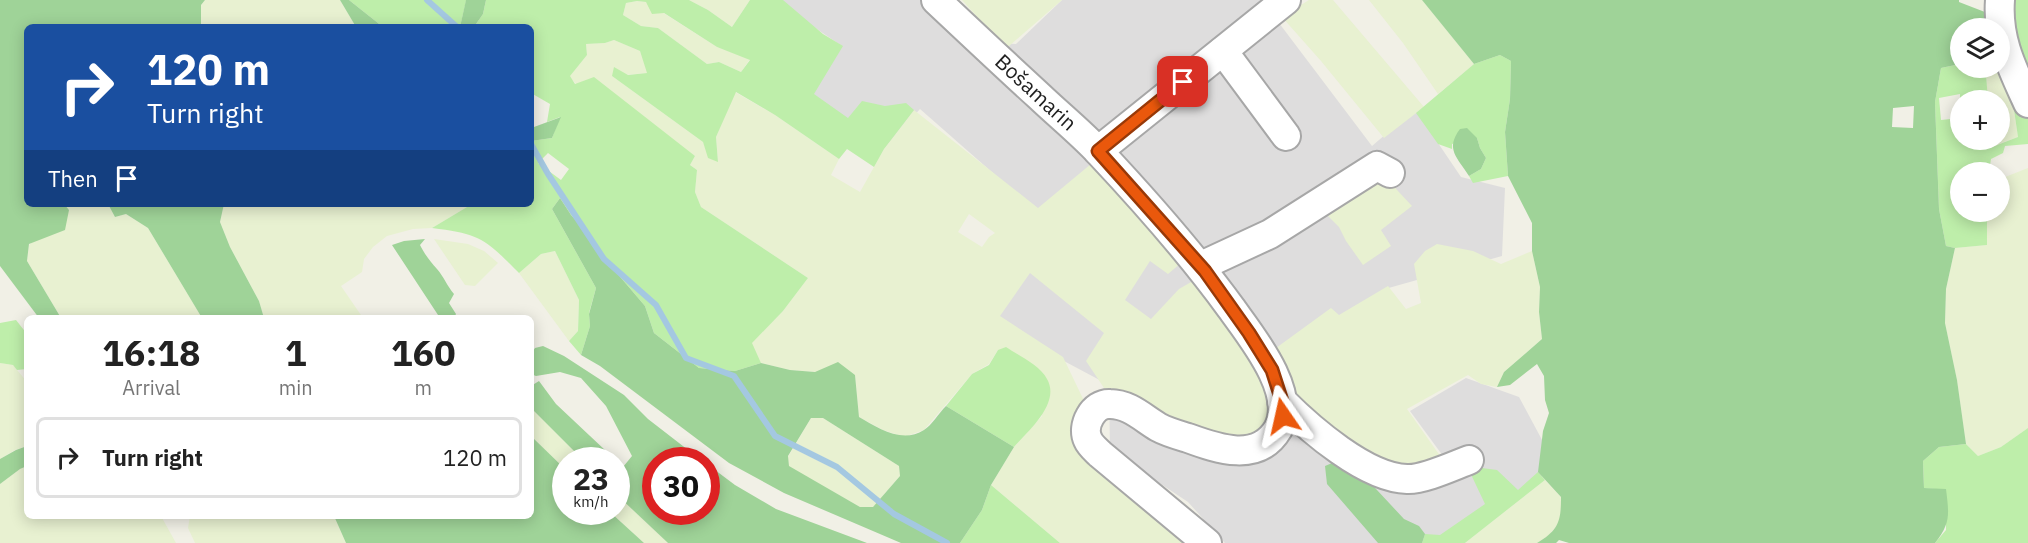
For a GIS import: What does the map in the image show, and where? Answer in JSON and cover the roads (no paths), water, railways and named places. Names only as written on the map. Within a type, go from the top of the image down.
[{"type":"street","name":"Bošamarin","points":[[936,0],[1098,151],[1201,266],[1249,333],[1272,370],[1282,401],[1283,416],[1272,437],[1260,446],[1248,450],[1219,449],[1160,428],[1129,408],[1109,403],[1097,408],[1088,419],[1086,430],[1088,441],[1100,454],[1207,543]]},
{"type":"street","points":[[1098,151],[1286,0]]},
{"type":"street","points":[[2000,0],[1999,20],[2007,58],[2028,103]]},
{"type":"street","points":[[1223,51],[1286,136]]},
{"type":"street","points":[[1201,266],[1270,234],[1377,166],[1390,173]]},
{"type":"street","points":[[1282,401],[1308,427],[1348,455],[1383,474],[1408,479],[1443,470],[1469,460]]},
{"type":"waterway","points":[[427,0],[454,24]]},
{"type":"waterway","points":[[534,149],[604,259],[656,305],[686,358],[734,376],[775,436],[837,467],[894,514],[947,543]]}]
